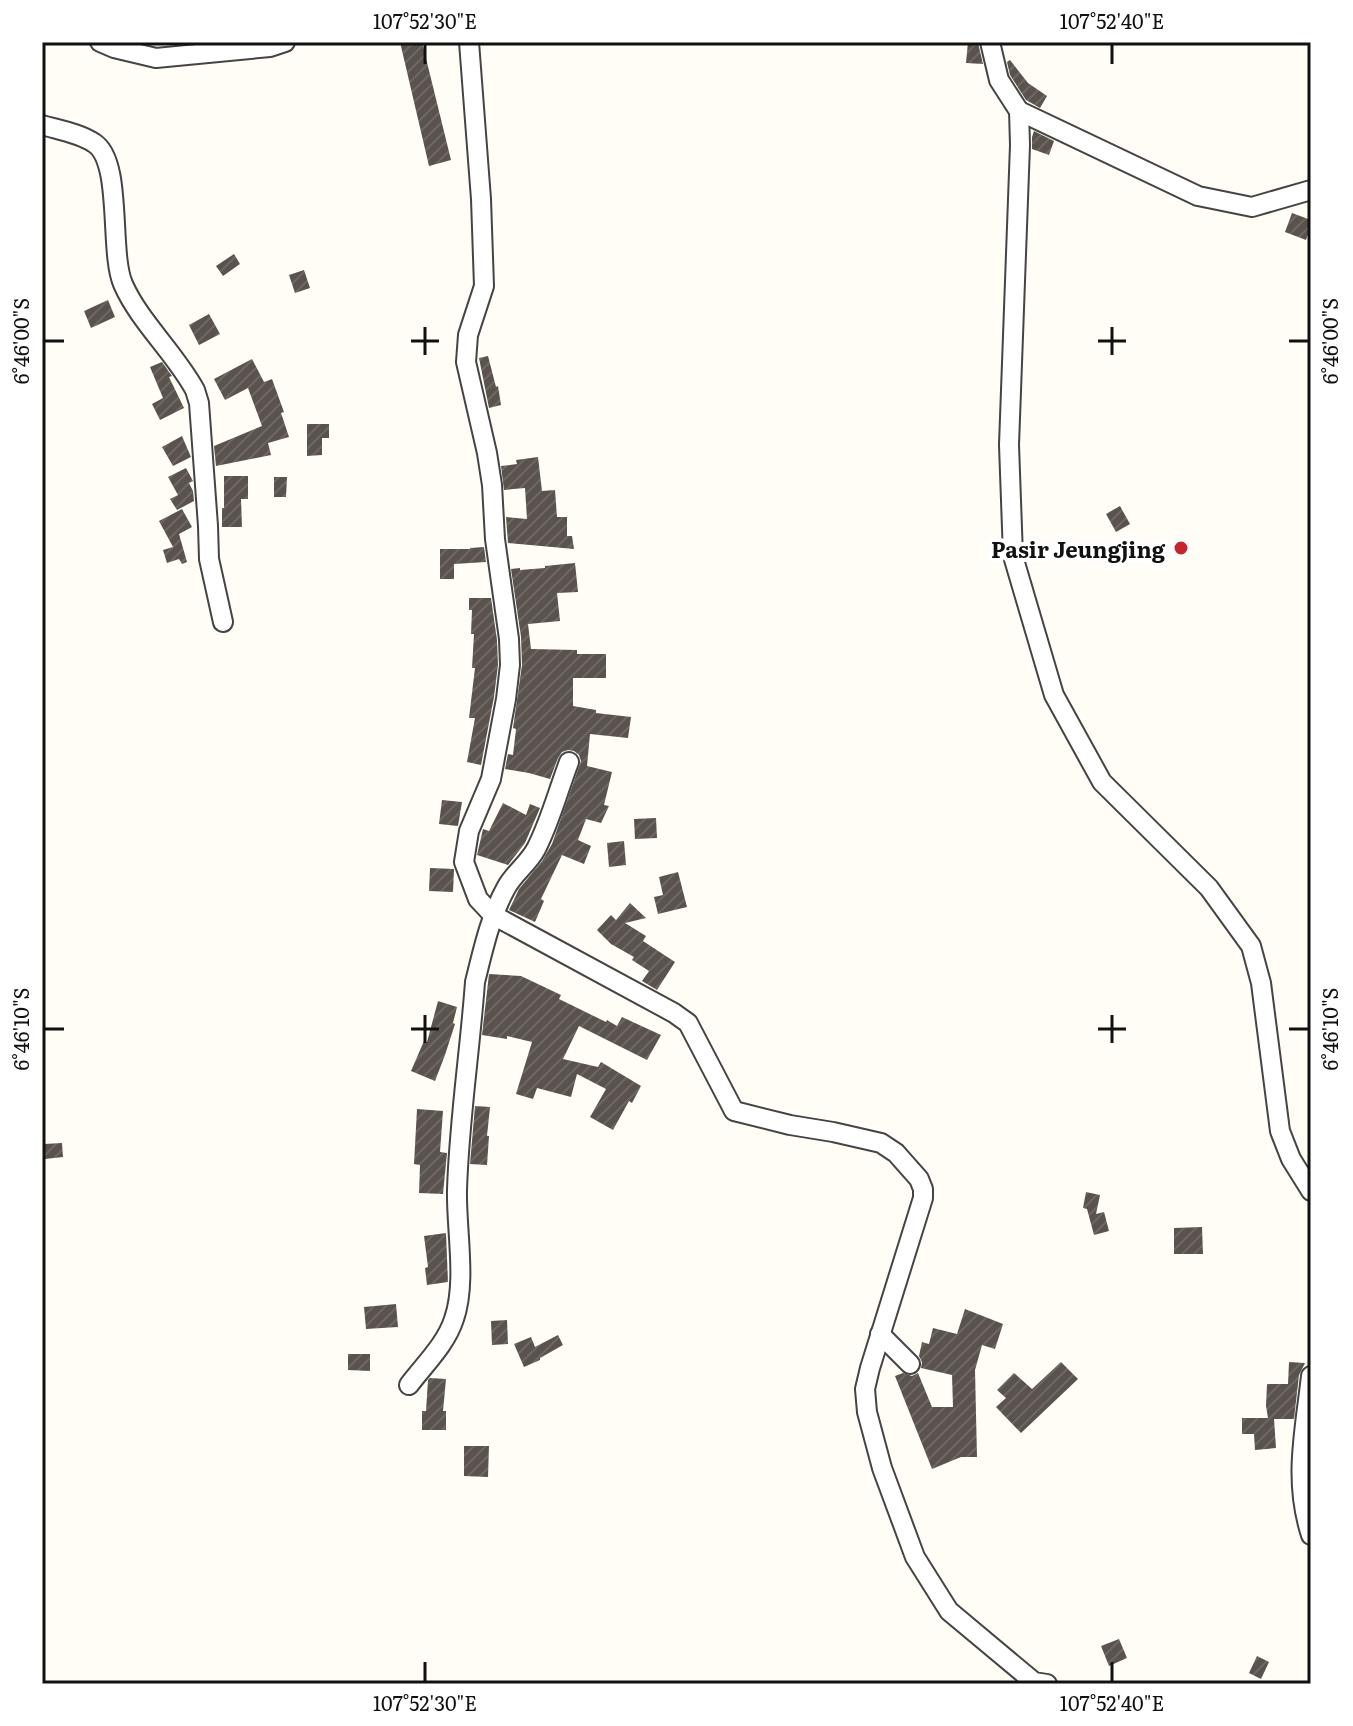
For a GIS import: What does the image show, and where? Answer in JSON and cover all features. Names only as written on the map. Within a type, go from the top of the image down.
[{"type":"street","points":[[100,42],[156,58],[270,47],[285,42]]},
{"type":"street","points":[[469,42],[484,286],[468,335],[466,362],[492,485],[510,665],[491,779],[469,831],[464,862],[473,890],[493,915],[688,1023],[734,1111],[881,1143],[896,1153],[919,1179],[923,1198],[865,1389],[867,1412],[882,1468],[915,1557],[949,1611],[1034,1682],[1047,1684]]},
{"type":"street","points":[[990,42],[999,80],[1019,111],[1009,445],[1013,556],[1054,695],[1102,782],[1209,888],[1251,946],[1261,983],[1280,1131],[1291,1159],[1311,1191]]},
{"type":"street","points":[[1019,111],[1198,196],[1252,207],[1311,190]]},
{"type":"street","points":[[42,125],[97,144],[108,163],[119,275],[132,301],[195,390],[199,403],[209,559],[223,622]]},
{"type":"street","points":[[409,1385],[443,1342],[459,1299],[457,1193],[475,982],[493,915],[506,887],[537,846],[569,762]]},
{"type":"street","points":[[880,1334],[910,1364]]},
{"type":"street","points":[[1311,1376],[1300,1462],[1311,1535]]},
{"type":"building","points":[[400,42],[422,42],[451,160],[429,166]]},
{"type":"building","points":[[968,42],[978,43],[983,64],[966,63]]},
{"type":"building","points":[[1010,60],[1028,83],[1047,96],[1040,108],[1026,100],[1010,75],[1007,62]]},
{"type":"building","points":[[1034,131],[1054,141],[1049,155],[1032,149]]},
{"type":"building","points":[[1292,213],[1311,220],[1306,240],[1285,232]]},
{"type":"building","points":[[234,254],[240,264],[223,276],[216,266]]},
{"type":"building","points":[[304,270],[310,288],[295,293],[289,275]]},
{"type":"building","points":[[108,300],[115,317],[91,328],[84,311]]},
{"type":"building","points":[[209,314],[220,334],[199,345],[189,325]]},
{"type":"building","points":[[488,356],[501,405],[489,408],[479,358]]},
{"type":"building","points":[[252,359],[264,382],[272,379],[289,437],[268,443],[271,455],[216,466],[214,446],[262,426],[248,388],[225,400],[214,379]]},
{"type":"building","points":[[162,362],[172,376],[169,377],[184,408],[160,420],[152,404],[163,398],[150,367]]},
{"type":"building","points":[[307,424],[329,424],[329,438],[322,438],[322,455],[307,456]]},
{"type":"building","points":[[182,436],[191,457],[173,466],[162,447]]},
{"type":"building","points":[[538,457],[542,491],[555,490],[557,517],[567,517],[567,536],[572,536],[574,549],[508,543],[506,517],[527,519],[525,488],[504,490],[501,466]]},
{"type":"building","points":[[186,468],[193,481],[189,483],[194,501],[177,510],[170,499],[178,495],[168,477]]},
{"type":"building","points":[[224,476],[248,476],[248,499],[241,499],[242,527],[222,527]]},
{"type":"building","points":[[274,477],[287,477],[286,497],[274,497]]},
{"type":"building","points":[[1120,506],[1130,524],[1116,532],[1106,514]]},
{"type":"building","points":[[182,509],[192,527],[179,534],[187,562],[182,564],[179,559],[167,563],[163,550],[173,547],[159,521]]},
{"type":"building","points":[[484,547],[486,562],[454,564],[454,579],[440,579],[440,549]]},
{"type":"building","points":[[575,563],[578,592],[557,593],[560,621],[528,624],[531,649],[606,654],[606,678],[573,678],[573,706],[596,710],[596,713],[631,717],[628,738],[590,734],[587,766],[612,772],[604,805],[609,806],[601,823],[586,819],[578,840],[591,846],[584,864],[562,855],[541,899],[544,901],[535,922],[509,910],[519,889],[552,844],[581,761],[574,751],[562,752],[550,779],[505,769],[508,754],[513,755],[516,729],[513,728],[522,665],[511,569]]},
{"type":"building","points":[[469,598],[491,598],[497,640],[494,697],[481,765],[467,762],[475,718],[469,718],[475,668],[472,668],[474,634],[471,634]]},
{"type":"building","points":[[442,800],[462,802],[458,826],[439,824]]},
{"type":"building","points":[[503,803],[526,815],[530,804],[540,808],[525,843],[508,865],[477,855],[483,829],[489,831]]},
{"type":"building","points":[[656,818],[657,838],[635,839],[634,819]]},
{"type":"building","points":[[624,841],[626,865],[609,867],[607,843]]},
{"type":"building","points":[[430,868],[454,869],[453,892],[429,891]]},
{"type":"building","points":[[678,872],[687,907],[658,914],[654,897],[663,895],[659,877]]},
{"type":"building","points":[[630,903],[646,918],[625,923],[646,936],[643,941],[675,962],[657,990],[642,981],[649,971],[597,930],[611,915],[616,920]]},
{"type":"building","points":[[489,974],[521,976],[606,1022],[617,1026],[622,1017],[661,1035],[647,1060],[579,1026],[563,1059],[598,1067],[601,1062],[641,1086],[613,1130],[590,1117],[606,1089],[577,1074],[571,1097],[537,1088],[533,1099],[516,1094],[532,1042],[507,1036],[507,1039],[482,1035]]},
{"type":"building","points":[[438,1001],[457,1007],[455,1024],[435,1081],[411,1071],[424,1041],[427,1042]]},
{"type":"building","points":[[475,1106],[490,1107],[487,1165],[470,1164]]},
{"type":"building","points":[[417,1109],[443,1111],[440,1152],[447,1153],[443,1194],[419,1193],[420,1165],[414,1164]]},
{"type":"building","points":[[62,1143],[63,1157],[45,1159],[44,1144]]},
{"type":"building","points":[[1086,1192],[1100,1195],[1096,1214],[1104,1212],[1109,1231],[1094,1235],[1087,1209],[1083,1208]]},
{"type":"building","points":[[1202,1227],[1203,1254],[1174,1254],[1174,1228]]},
{"type":"building","points":[[446,1233],[448,1282],[427,1285],[424,1236]]},
{"type":"building","points":[[396,1304],[398,1327],[366,1329],[364,1307]]},
{"type":"building","points":[[965,1309],[1003,1324],[995,1349],[982,1345],[975,1370],[977,1457],[961,1457],[932,1469],[895,1376],[918,1373],[932,1407],[953,1407],[952,1375],[921,1368],[919,1356],[922,1342],[929,1344],[933,1328],[957,1334]]},
{"type":"building","points":[[507,1320],[508,1344],[492,1345],[491,1321]]},
{"type":"building","points":[[558,1335],[563,1345],[524,1367],[514,1344],[531,1337],[535,1347]]},
{"type":"building","points":[[348,1354],[370,1354],[370,1371],[348,1370]]},
{"type":"building","points":[[1061,1362],[1078,1379],[1021,1433],[996,1407],[1006,1398],[997,1390],[1014,1373],[1032,1389]]},
{"type":"building","points":[[1289,1362],[1305,1363],[1299,1375],[1294,1419],[1274,1419],[1276,1448],[1255,1450],[1254,1434],[1242,1434],[1242,1418],[1268,1418],[1267,1384],[1288,1384]]},
{"type":"building","points":[[430,1378],[446,1379],[443,1411],[446,1411],[446,1430],[422,1430],[422,1411],[426,1411]]},
{"type":"building","points":[[464,1446],[489,1446],[488,1477],[464,1476]]},
{"type":"building","points":[[1119,1639],[1127,1658],[1109,1666],[1101,1646]]},
{"type":"building","points":[[1257,1656],[1269,1662],[1261,1679],[1249,1673]]},
{"type":"place","name":"Pasir Jeungjing","points":[[1181,548]]}]
